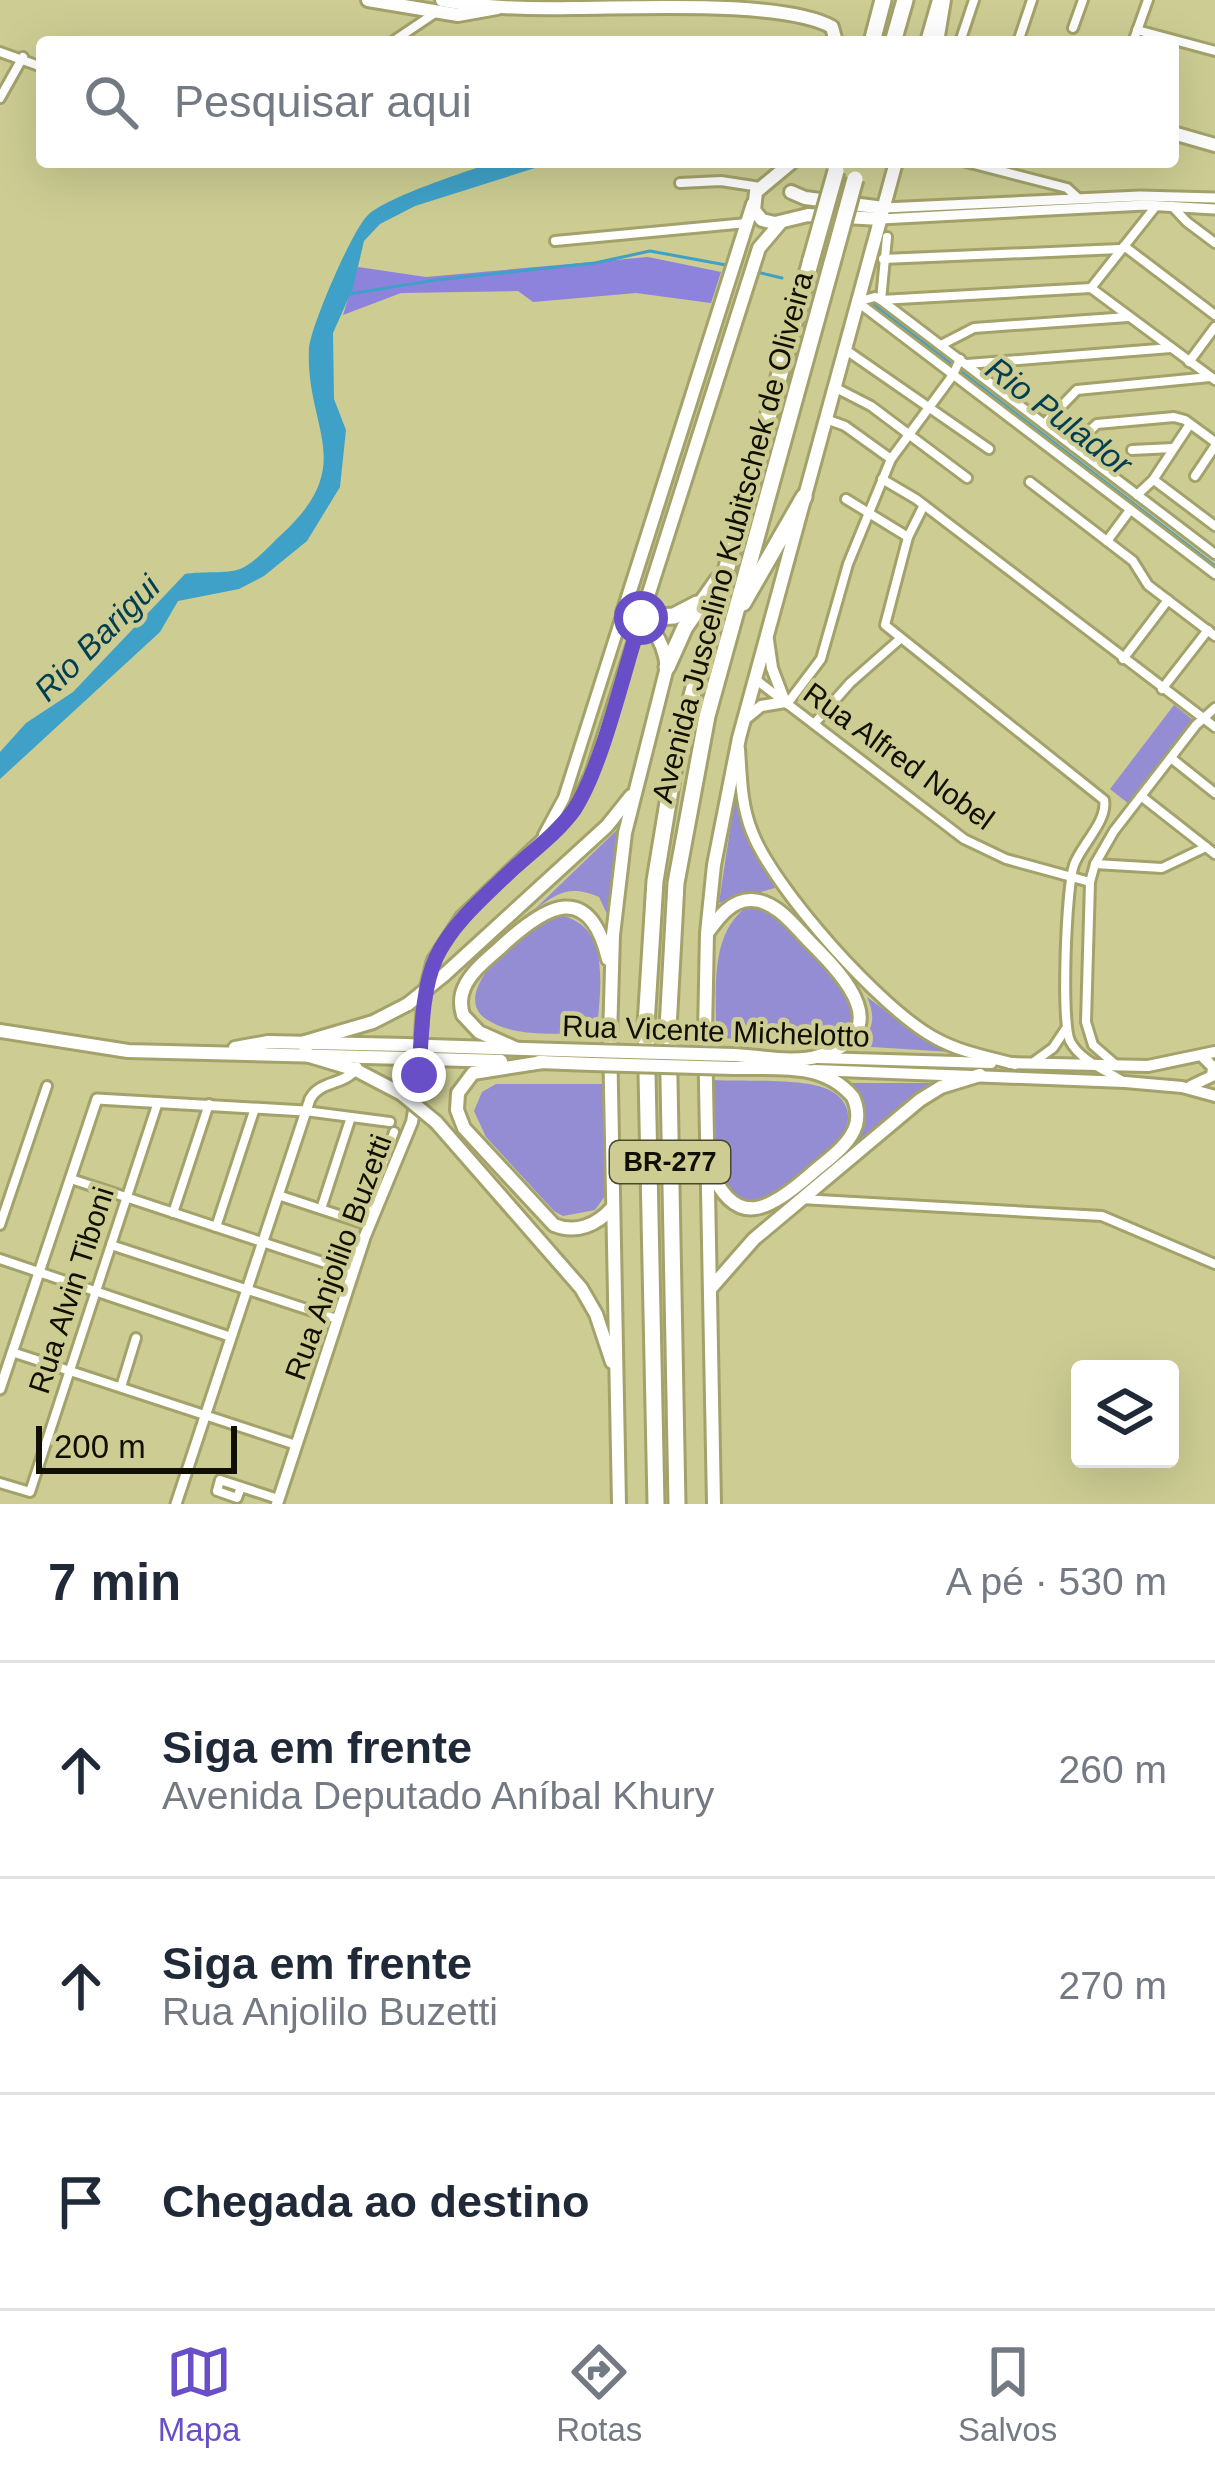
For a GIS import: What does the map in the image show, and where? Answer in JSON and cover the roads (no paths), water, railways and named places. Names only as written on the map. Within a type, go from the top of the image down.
[{"type":"highway","points":[[874,36],[883,0]]},
{"type":"highway","points":[[895,36],[905,0]]},
{"type":"highway","name":"Avenida Juscelino Kubitschek de Oliveira","points":[[656,1504],[646,1025],[650,938],[674,768],[837,168]]},
{"type":"highway","name":"Avenida Juscelino Kubitschek de Oliveira","points":[[677,1504],[668,1028],[671,935],[692,783],[858,171]]},
{"type":"highway","points":[[733,621],[804,497]]},
{"type":"highway","points":[[667,667],[685,627],[729,562]]},
{"type":"highway","points":[[641,618],[658,619],[688,610],[712,590]]},
{"type":"main road","points":[[368,0],[444,5],[748,6],[816,17],[832,27],[834,36]]},
{"type":"main road","points":[[929,36],[942,0]]},
{"type":"main road","points":[[939,36],[942,0]]},
{"type":"main road","points":[[444,5],[479,13],[507,5]]},
{"type":"main road","points":[[1179,135],[1215,145]]},
{"type":"main road","points":[[536,848],[564,798],[753,204],[763,185],[785,168]]},
{"type":"main road","points":[[536,848],[566,820],[582,796],[759,248],[793,209],[789,190],[792,168]]},
{"type":"main road","points":[[714,1504],[707,934],[720,828],[743,720],[894,168]]},
{"type":"main road","points":[[763,185],[778,183],[805,199],[882,213]]},
{"type":"main road","points":[[753,204],[763,220],[882,213]]},
{"type":"main road","points":[[619,1504],[611,972],[621,853],[667,667],[657,635],[641,618],[623,613]]},
{"type":"main road","points":[[743,720],[761,706],[786,703],[772,668],[768,632]]},
{"type":"main road","points":[[739,738],[747,818],[760,851],[794,902],[915,1026],[951,1046],[1015,1064]]},
{"type":"main road","points":[[306,1049],[408,1004],[607,826],[635,790]]},
{"type":"main road","name":"Rua Anjolilo Buzetti","points":[[278,1501],[368,1225],[415,1111],[423,999],[433,960],[461,917],[536,848]]},
{"type":"main road","points":[[707,934],[736,904],[765,903],[779,911],[845,978],[859,1004],[858,1027],[815,1064],[853,1097],[857,1123],[838,1150],[788,1194],[761,1208],[743,1208],[722,1193],[707,1161]]},
{"type":"main road","points":[[515,1048],[472,1028],[463,1015],[461,998],[473,974],[530,919],[560,907],[582,911],[599,930],[611,972]]},
{"type":"main road","name":"Rua Vicente Michelotto","points":[[0,1031],[101,1049],[430,1052],[515,1048],[592,1057],[815,1064],[1116,1066],[1165,1064],[1209,1054]]},
{"type":"main road","points":[[306,1049],[358,1063],[436,1122],[581,1288],[596,1314],[617,1381]]},
{"type":"main road","name":"Rua Vicente Michelotto","points":[[358,1063],[406,1052]]},
{"type":"main road","name":"Rua Vicente Michelotto","points":[[430,1052],[543,1062],[592,1057]]},
{"type":"main road","points":[[1182,1088],[1212,1076],[1209,1054]]},
{"type":"main road","points":[[543,1062],[473,1073],[458,1093],[459,1119],[548,1221],[569,1229],[599,1220],[613,1207]]},
{"type":"main road","name":"Rua Vicente Michelotto","points":[[815,1064],[1125,1082],[1215,1096]]},
{"type":"main road","points":[[710,1289],[745,1247],[920,1100],[941,1087],[980,1075]]},
{"type":"main road","points":[[599,1220],[614,1230]]},
{"type":"street","points":[[962,36],[974,0]]},
{"type":"street","points":[[1020,36],[1032,0]]},
{"type":"street","points":[[1073,28],[1082,0]]},
{"type":"street","points":[[1135,36],[1148,0]]},
{"type":"street","points":[[400,36],[444,5]]},
{"type":"street","points":[[1137,30],[1159,36]]},
{"type":"street","points":[[1179,41],[1215,51]]},
{"type":"street","points":[[0,52],[36,65]]},
{"type":"street","points":[[0,98],[23,57]]},
{"type":"street","points":[[989,168],[1066,188],[1079,199]]},
{"type":"street","points":[[680,183],[763,185]]},
{"type":"street","points":[[882,213],[1079,199],[1215,198]]},
{"type":"street","points":[[882,213],[1156,205],[1215,208]]},
{"type":"street","points":[[1091,288],[1156,205]]},
{"type":"street","points":[[1172,206],[1215,243]]},
{"type":"street","points":[[555,242],[747,223]]},
{"type":"street","points":[[881,300],[887,237]]},
{"type":"street","points":[[869,260],[1123,248],[1215,315]]},
{"type":"street","points":[[881,300],[1091,288],[1213,378]]},
{"type":"street","points":[[858,302],[881,300],[1215,554]]},
{"type":"street","points":[[858,302],[1215,574]]},
{"type":"street","points":[[941,345],[974,328],[1128,316]]},
{"type":"street","points":[[1189,362],[1215,327]]},
{"type":"street","points":[[962,362],[1171,348]]},
{"type":"street","points":[[845,350],[989,449]]},
{"type":"street","points":[[786,703],[818,664],[848,564],[891,459],[962,362]]},
{"type":"street","points":[[1044,424],[1077,390],[1213,378]]},
{"type":"street","points":[[835,387],[864,402],[968,478]]},
{"type":"street","points":[[1073,446],[1097,424],[1177,417],[1215,444],[1196,476]]},
{"type":"street","points":[[826,418],[891,459]]},
{"type":"street","points":[[1137,495],[1153,480],[1190,424]]},
{"type":"street","points":[[1132,450],[1174,448]]},
{"type":"street","points":[[882,479],[923,505],[1215,727]]},
{"type":"street","points":[[1153,480],[1213,521]]},
{"type":"street","points":[[1030,482],[1133,561],[1145,582],[1212,632],[1162,689]]},
{"type":"street","points":[[846,499],[908,537]]},
{"type":"street","points":[[923,505],[908,537],[885,625],[1106,804],[1071,877],[1066,1028],[1075,1048],[1125,1082]]},
{"type":"street","points":[[1107,541],[1130,510]]},
{"type":"street","points":[[1123,659],[1168,600]]},
{"type":"street","points":[[814,724],[843,690],[900,639]]},
{"type":"street","name":"Rua Alfred Nobel","points":[[755,679],[964,839],[1006,859],[1090,882]]},
{"type":"street","points":[[1116,1066],[1093,1045],[1086,1022],[1090,882],[1095,864],[1142,796],[1196,725],[1215,708]]},
{"type":"street","points":[[1171,758],[1215,793]]},
{"type":"street","points":[[1142,796],[1215,854]]},
{"type":"street","points":[[1095,864],[1162,868],[1206,847]]},
{"type":"street","points":[[1030,1064],[1053,1048],[1066,1028]]},
{"type":"street","points":[[176,1504],[305,1111],[315,1090],[347,1079],[358,1063]]},
{"type":"street","points":[[0,1225],[47,1086]]},
{"type":"street","points":[[0,1389],[98,1099],[255,1106],[351,1117],[392,1127],[366,1211],[368,1225],[278,1195]]},
{"type":"street","name":"Rua Alvin Tiboni","points":[[0,1483],[29,1492],[158,1102]]},
{"type":"street","points":[[173,1213],[209,1104]]},
{"type":"street","points":[[216,1227],[255,1106]]},
{"type":"street","points":[[321,1209],[351,1117]]},
{"type":"street","points":[[70,1179],[353,1272]]},
{"type":"street","points":[[800,1199],[1102,1216],[1215,1264]]},
{"type":"street","points":[[111,1245],[337,1319]]},
{"type":"street","points":[[0,1259],[231,1337]]},
{"type":"street","points":[[121,1387],[136,1338]]},
{"type":"street","points":[[13,1352],[296,1445]]},
{"type":"street","points":[[241,1487],[278,1501]]},
{"type":"water","points":[[478,168],[535,168],[415,206],[380,224],[364,241],[353,288],[333,333],[334,399],[346,430],[340,487],[307,541],[264,576],[239,589],[178,601],[160,632],[0,779],[0,752],[26,723],[73,692],[185,574],[245,566],[305,509],[323,465],[309,348],[324,300],[368,215],[428,185]]},
{"type":"waterway","name":"Rio Pulador","points":[[349,294],[595,263],[650,251],[726,265]]},
{"type":"waterway","name":"Rio Pulador","points":[[761,273],[782,278]]},
{"type":"waterway","name":"Rio Pulador","points":[[874,305],[1215,566]]},
{"type":"water label","name":"Rio Barigui","points":[[97,638]]}]
